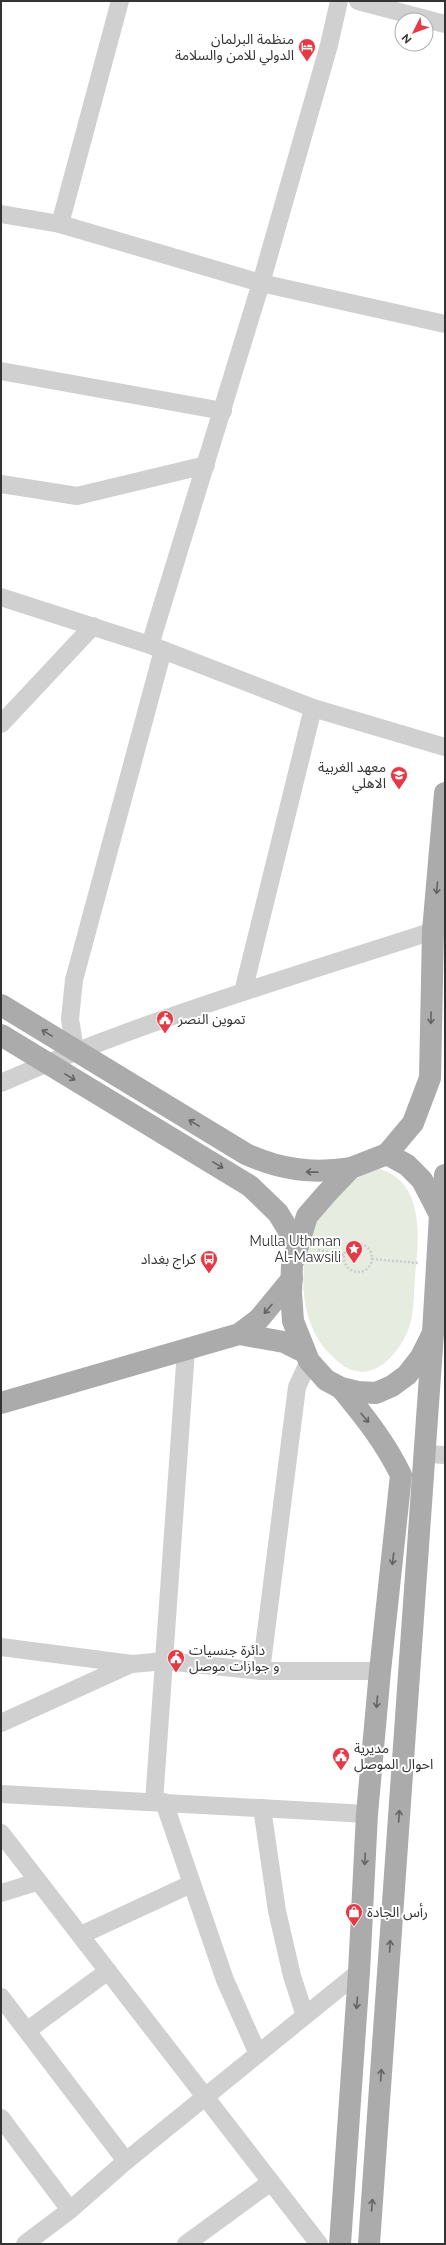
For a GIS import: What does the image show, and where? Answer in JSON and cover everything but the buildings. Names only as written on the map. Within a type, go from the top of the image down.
[{"type":"main road","points":[[1,1005],[246,1154],[265,1163],[308,1172],[351,1168],[386,1154],[413,1123],[430,1078],[433,930],[445,793]]},
{"type":"main road","points":[[1,1035],[250,1186],[278,1213],[298,1246]]},
{"type":"main road","points":[[386,1154],[407,1165],[422,1180],[440,1215]]},
{"type":"main road","points":[[351,1168],[307,1216],[292,1265],[293,1321],[307,1356],[326,1380],[341,1388],[358,1392],[376,1393],[392,1386],[407,1375],[421,1357],[433,1333]]},
{"type":"main road","points":[[369,2244],[435,1454],[433,1333],[440,1215],[445,1175]]},
{"type":"main road","points":[[1,1403],[239,1334],[259,1319],[292,1278]]},
{"type":"main road","points":[[239,1334],[284,1342],[307,1356]]},
{"type":"main road","points":[[340,2244],[359,1972],[367,1814],[380,1671],[401,1475],[391,1454],[374,1428],[341,1388]]},
{"type":"street","points":[[60,224],[120,1]]},
{"type":"street","points":[[76,1050],[70,1019],[74,980],[156,648],[206,465],[261,283],[329,45],[339,1]]},
{"type":"street","points":[[358,1],[445,24]]},
{"type":"street","points":[[1,214],[60,224],[261,283],[445,324]]},
{"type":"street","points":[[1,371],[223,411]]},
{"type":"street","points":[[1,484],[77,496],[206,465]]},
{"type":"street","points":[[1,597],[93,626],[156,648],[313,708],[445,748]]},
{"type":"street","points":[[1,724],[93,626]]},
{"type":"street","points":[[243,992],[313,708]]},
{"type":"street","points":[[1,1083],[76,1050],[243,992],[433,930]]},
{"type":"street","points":[[186,1350],[165,1661],[159,1802],[191,1884],[225,1980],[258,2054]]},
{"type":"street","points":[[261,1671],[297,1388],[307,1356]]},
{"type":"street","points":[[1,1647],[132,1664],[165,1661],[261,1671],[380,1671]]},
{"type":"street","points":[[1,1722],[132,1664]]},
{"type":"street","points":[[1,1794],[367,1814]]},
{"type":"street","points":[[262,1808],[277,1911],[292,1976],[305,2016]]},
{"type":"street","points":[[1,1833],[37,1882],[81,1935],[319,2244]]},
{"type":"street","points":[[1,1892],[37,1882]]},
{"type":"street","points":[[81,1935],[191,1884]]},
{"type":"street","points":[[28,2030],[108,1971]]},
{"type":"street","points":[[25,2244],[70,2210],[126,2161],[206,2098],[359,1972]]},
{"type":"street","points":[[1,1997],[28,2030],[126,2161]]},
{"type":"street","points":[[1,2118],[70,2210]]},
{"type":"street","points":[[186,2244],[270,2182]]},
{"type":"path","points":[[362,1244],[370,1250],[372,1259],[368,1268],[355,1272],[348,1268],[345,1255],[349,1247],[362,1244]]},
{"type":"path","points":[[298,1246],[345,1255]]},
{"type":"path","points":[[372,1259],[437,1265]]},
{"type":"shaded area","points":[[380,1169],[395,1176],[405,1186],[412,1199],[416,1214],[418,1246],[413,1310],[411,1321],[404,1340],[391,1357],[383,1364],[365,1372],[355,1371],[342,1365],[320,1343],[312,1327],[306,1309],[304,1271],[306,1252],[311,1234],[320,1215],[328,1205],[353,1181],[363,1174]]},
{"type":"place","name":"منظمة البرلمان الدولي للامن والسلامة","points":[[307,62]]},
{"type":"place","name":"معهد الغربية الاهلي","points":[[399,790]]},
{"type":"place","name":"تموين النصر","points":[[165,1034]]},
{"type":"place","name":"Mulla Uthman Al-Mawsili","points":[[354,1264]]},
{"type":"place","name":"كراج بغداد","points":[[209,1274]]},
{"type":"place","name":"دائرة جنسيات و جوازات موصل","points":[[176,1673]]},
{"type":"place","name":"مديرية احوال الموصل","points":[[341,1771]]},
{"type":"place","name":"رأس الجادة","points":[[354,1927]]}]
